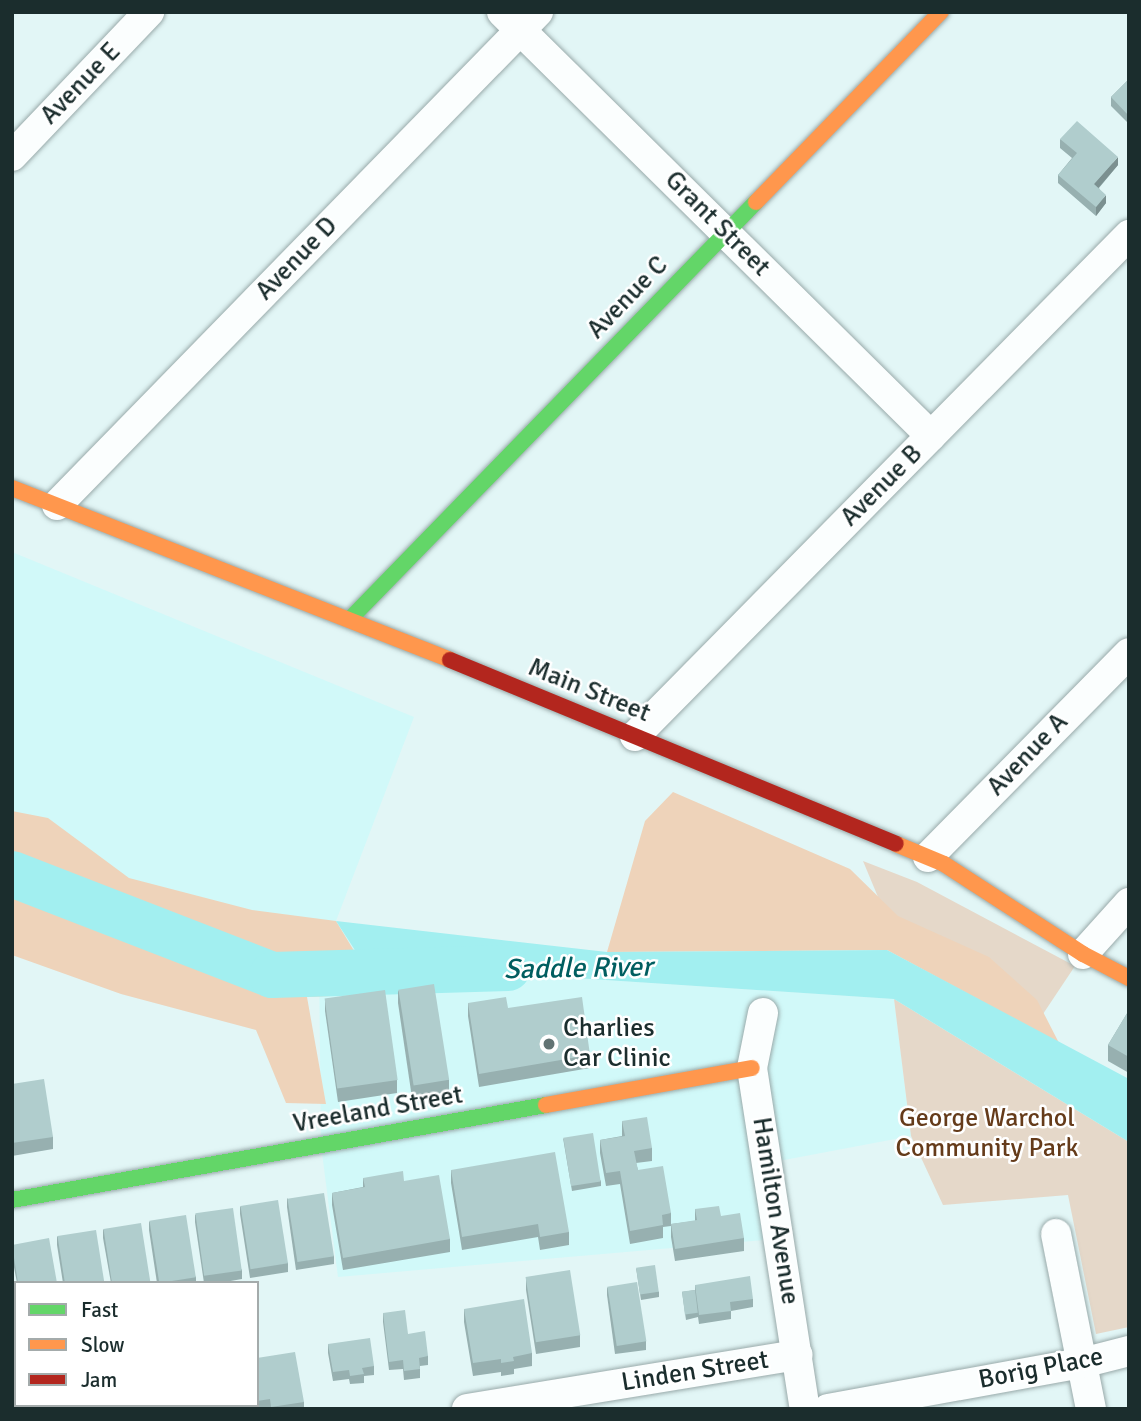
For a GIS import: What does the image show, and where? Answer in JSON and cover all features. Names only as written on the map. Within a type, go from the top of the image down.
[{"type":"street","name":"Avenue E","points":[[12,156],[149,12]]},
{"type":"street","name":"Avenue C","points":[[350,619],[941,12]]},
{"type":"street","name":"Grant Street","points":[[520,18],[726,233],[931,436]]},
{"type":"street","name":"Avenue D","points":[[57,505],[520,18]]},
{"type":"street","name":"Avenue B","points":[[635,736],[1129,236]]},
{"type":"street","name":"Main Street","points":[[12,488],[350,619],[944,864],[1083,954],[1129,978]]},
{"type":"street","name":"Avenue A","points":[[928,857],[1129,653]]},
{"type":"street","points":[[1083,954],[1129,903]]},
{"type":"street","name":"Hamilton Avenue","points":[[763,1013],[752,1068],[806,1409]]},
{"type":"street","name":"Vreeland Street","points":[[12,1200],[752,1068]]},
{"type":"street","points":[[1056,1234],[1091,1409]]},
{"type":"street","name":"Borig Place","points":[[828,1409],[1082,1363],[1129,1351]]},
{"type":"street","name":"Linden Street","points":[[467,1409],[798,1356]]},
{"type":"shaded area","points":[[12,552],[414,717],[336,921],[364,964],[894,999],[911,1136],[763,1164],[776,1239],[338,1277],[321,1145],[319,959],[70,853],[12,823]]},
{"type":"shaded area","points":[[673,792],[850,869],[898,916],[989,957],[1037,1000],[1059,1043],[887,950],[607,952],[645,821]]},
{"type":"shaded area","points":[[12,811],[48,818],[129,878],[252,910],[336,921],[380,994],[307,997],[326,1104],[286,1103],[256,1030],[121,994],[12,955]]},
{"type":"green space","points":[[863,861],[917,882],[1075,966],[1039,1020],[888,921]]},
{"type":"green space","name":"George Warchol Community Park","points":[[894,999],[1129,1142],[1129,1327],[1096,1334],[1068,1195],[943,1205],[911,1136]]},
{"type":"water","name":"Saddle River","points":[[336,921],[607,952],[887,950],[1129,1079],[1129,1142],[894,999],[364,964]]},
{"type":"building","points":[[1129,79],[1129,116],[1111,97]]},
{"type":"building","points":[[1077,121],[1118,157],[1094,184],[1106,195],[1096,207],[1058,175],[1077,153],[1060,139]]},
{"type":"building","points":[[434,984],[449,1080],[414,1085],[398,990]]},
{"type":"building","points":[[385,990],[398,1080],[337,1089],[325,998]]},
{"type":"building","points":[[506,997],[508,1008],[582,997],[590,1055],[479,1074],[468,1003]]},
{"type":"building","points":[[1129,1010],[1129,1057],[1108,1045]]},
{"type":"building","points":[[44,1079],[53,1137],[12,1143],[12,1084]]},
{"type":"building","points":[[647,1117],[652,1148],[634,1151],[638,1170],[663,1166],[671,1213],[662,1215],[663,1225],[630,1231],[620,1171],[606,1173],[600,1140],[625,1136],[622,1121]]},
{"type":"building","points":[[593,1133],[601,1181],[571,1186],[563,1138]]},
{"type":"building","points":[[555,1152],[569,1232],[540,1237],[538,1224],[462,1237],[451,1170]]},
{"type":"building","points":[[403,1171],[404,1181],[439,1175],[450,1239],[343,1258],[332,1193],[365,1187],[363,1178]]},
{"type":"building","points":[[324,1193],[334,1256],[297,1262],[287,1199]]},
{"type":"building","points":[[278,1200],[288,1263],[250,1269],[240,1206]]},
{"type":"building","points":[[719,1206],[721,1216],[740,1213],[744,1238],[675,1249],[671,1224],[697,1220],[695,1209]]},
{"type":"building","points":[[233,1208],[242,1270],[204,1276],[195,1213]]},
{"type":"building","points":[[186,1215],[196,1277],[159,1281],[149,1221]]},
{"type":"building","points":[[141,1223],[150,1281],[112,1281],[103,1229]]},
{"type":"building","points":[[96,1230],[104,1281],[65,1281],[57,1236]]},
{"type":"building","points":[[49,1238],[57,1281],[18,1281],[12,1245]]},
{"type":"building","points":[[655,1265],[659,1292],[640,1294],[636,1268]]},
{"type":"building","points":[[570,1270],[580,1335],[536,1342],[526,1277]]},
{"type":"building","points":[[750,1276],[753,1299],[730,1302],[731,1311],[699,1315],[695,1285]]},
{"type":"building","points":[[637,1282],[646,1341],[617,1346],[607,1287]]},
{"type":"building","points":[[695,1290],[698,1313],[685,1314],[682,1292]]},
{"type":"building","points":[[524,1299],[532,1353],[513,1357],[514,1361],[501,1363],[501,1359],[473,1363],[464,1309]]},
{"type":"building","points":[[405,1310],[408,1334],[425,1331],[428,1356],[419,1358],[420,1369],[404,1371],[403,1360],[389,1362],[383,1313]]},
{"type":"building","points":[[370,1338],[374,1366],[362,1368],[364,1374],[350,1376],[349,1370],[333,1372],[328,1344]]},
{"type":"building","points":[[12,1342],[14,1342],[14,1365]]},
{"type":"building","points":[[295,1352],[304,1402],[271,1407],[270,1399],[259,1401],[259,1358]]},
{"type":"building","points":[[70,1407],[70,1409],[43,1409]]},
{"type":"building","points":[[102,1407],[127,1407],[127,1409]]},
{"type":"building","points":[[163,1407],[185,1407],[185,1409]]},
{"type":"building","points":[[221,1407],[246,1407],[246,1409]]},
{"type":"waterway","name":"Saddle River","points":[[12,874],[272,975],[508,968]]},
{"type":"traffic: fast","points":[[350,619],[756,202]]},
{"type":"traffic: fast","points":[[12,1200],[546,1105]]},
{"type":"traffic: slow","points":[[756,202],[941,12]]},
{"type":"traffic: slow","points":[[12,488],[450,660]]},
{"type":"traffic: slow","points":[[896,844],[944,864],[1083,954],[1129,978]]},
{"type":"traffic: slow","points":[[546,1105],[752,1068]]},
{"type":"traffic: jam","points":[[450,660],[896,844]]},
{"type":"place","name":"Charlies Car Clinic","points":[[549,1044]]}]
